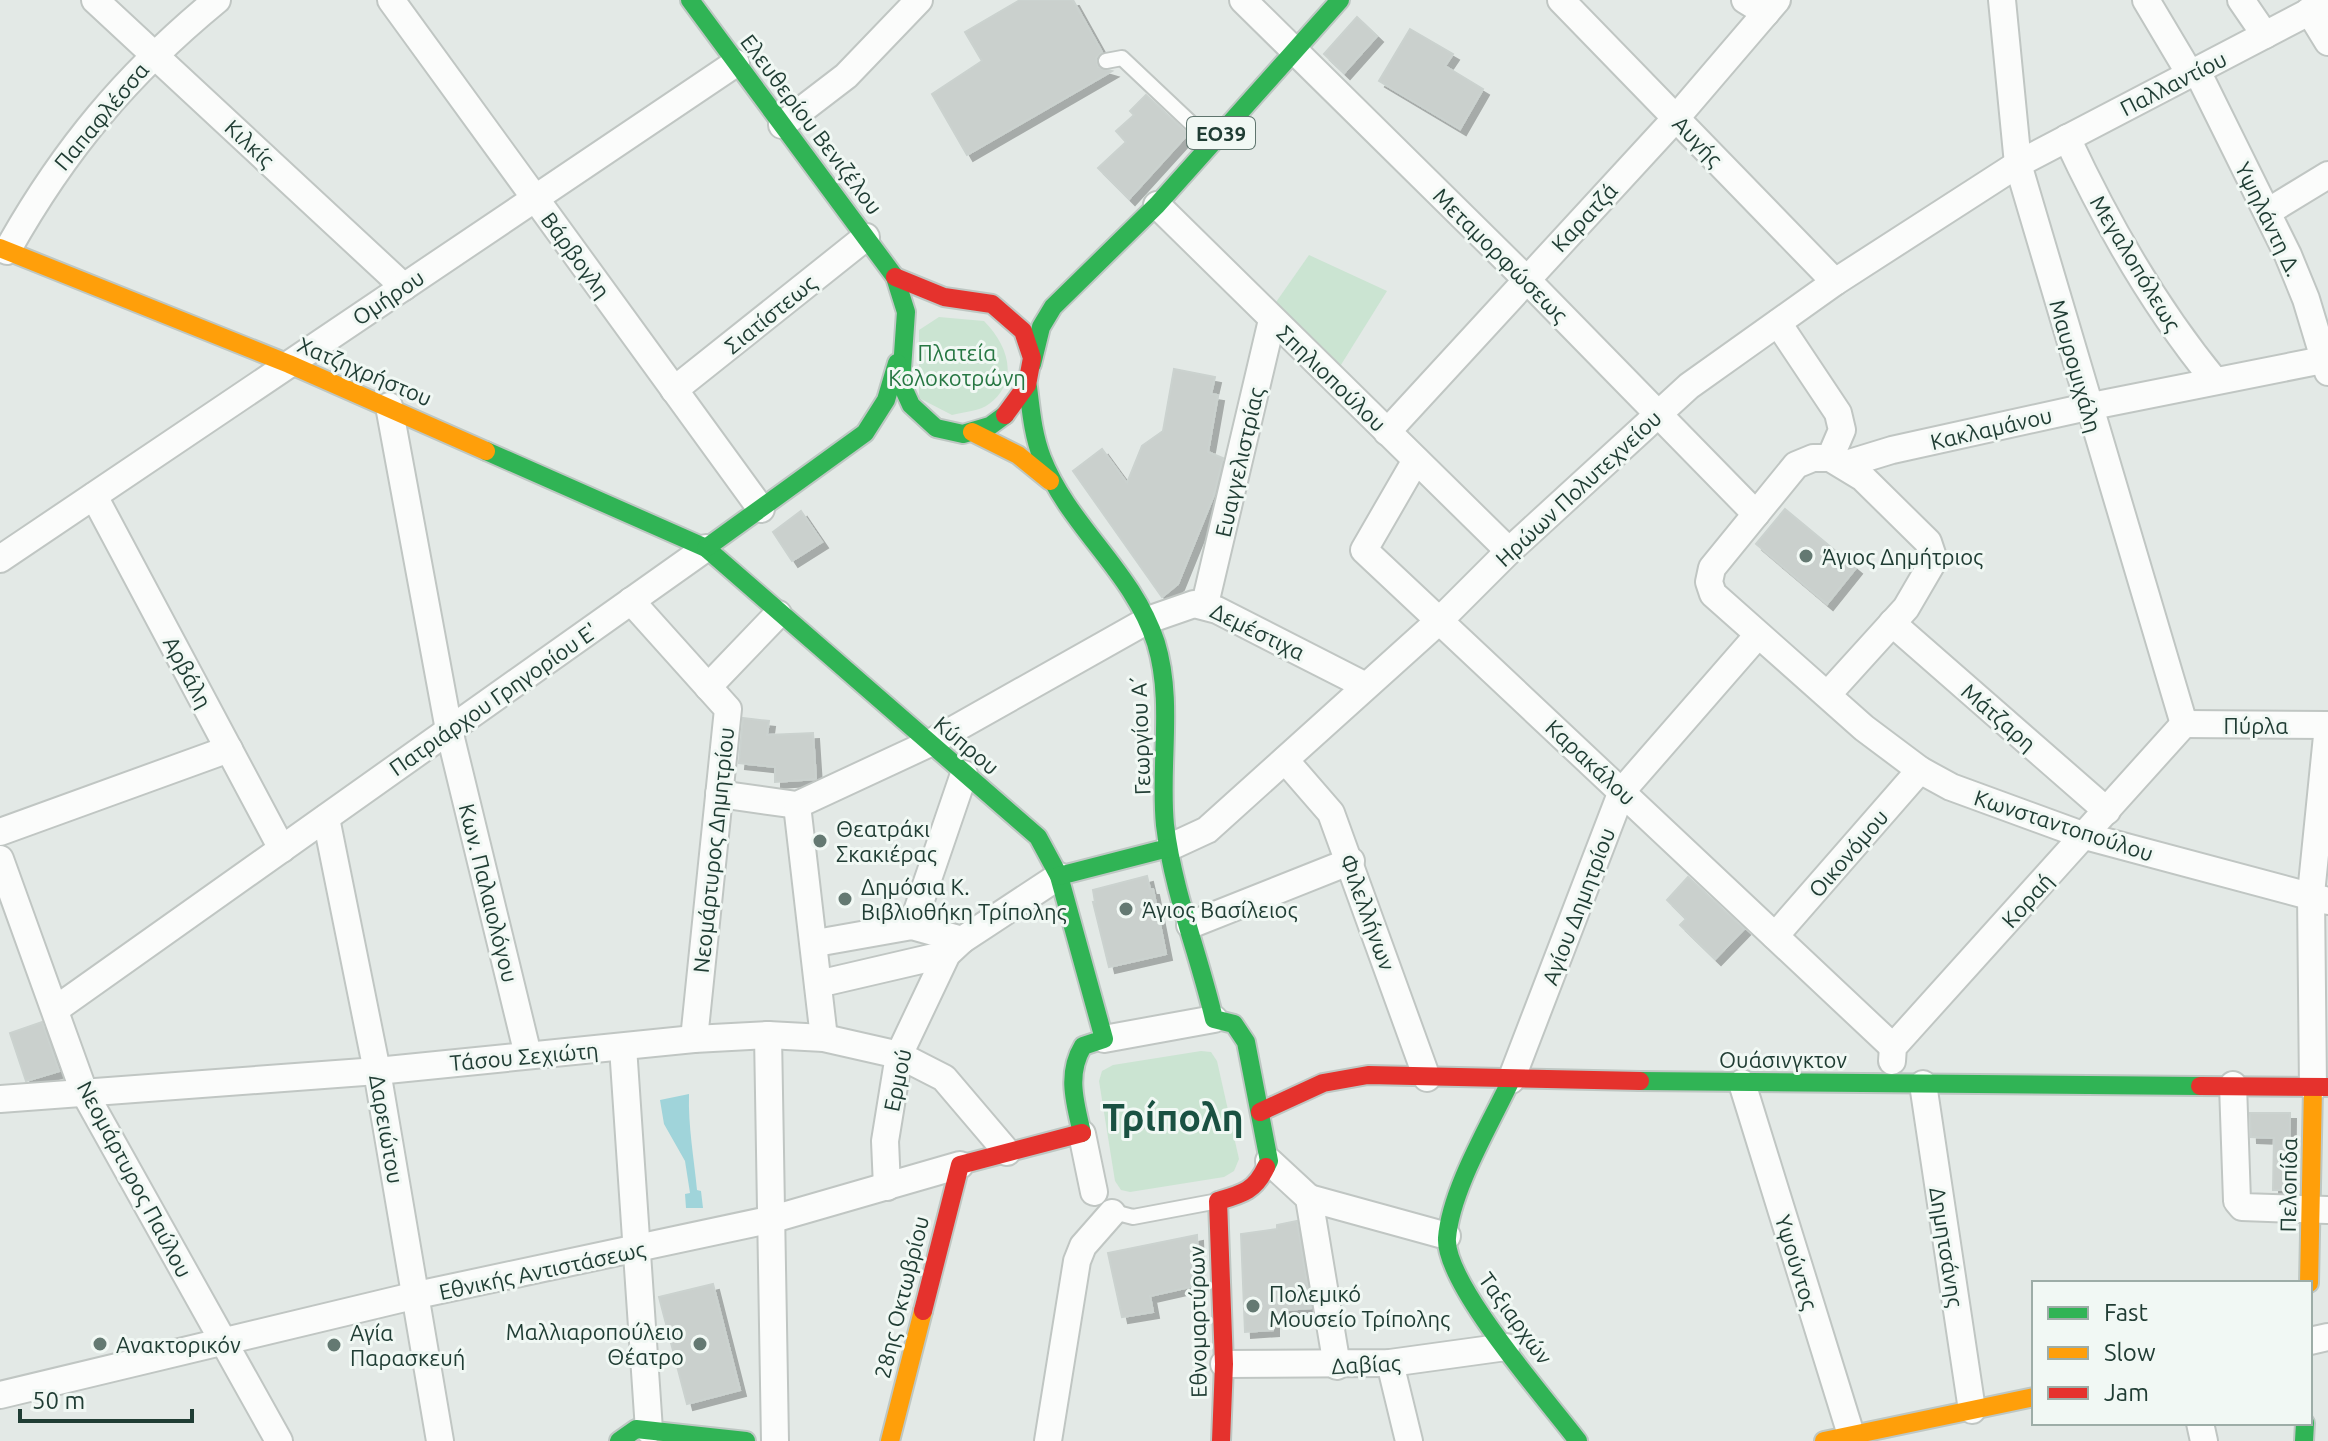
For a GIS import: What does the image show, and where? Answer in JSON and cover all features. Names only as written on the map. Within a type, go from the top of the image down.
[{"type":"main road","name":"Ελευθερίου Βενιζέλου","points":[[690,0],[895,277]]},
{"type":"main road","name":"ΕΟ39","points":[[1032,364],[1041,327],[1065,293],[1157,205],[1340,0]]},
{"type":"main road","name":"Χατζηχρήστου","points":[[4,249],[389,406],[706,548]]},
{"type":"main road","points":[[895,277],[932,294],[954,299],[977,299],[998,307],[1016,322],[1028,342],[1032,364],[1028,387],[1020,404],[1007,418],[991,428],[949,431],[928,422],[911,406],[901,386],[897,363],[906,317],[895,277]]},
{"type":"main road","name":"ΕΟ39","points":[[998,307],[1031,306],[1065,293]]},
{"type":"main road","points":[[902,340],[914,321],[932,306],[954,299]]},
{"type":"main road","name":"Πατριάρχου Γρηγορίου Ε'","points":[[706,548],[865,433],[886,400],[897,363]]},
{"type":"main road","name":"Γεωργίου Α΄","points":[[1028,387],[1032,435],[1053,484]]},
{"type":"main road","name":"Γεωργίου Α΄","points":[[968,432],[1018,455],[1053,484],[1132,589],[1148,620],[1161,659],[1168,848],[1214,1019]]},
{"type":"main road","name":"Κύπρου","points":[[706,548],[778,614],[1038,837],[1059,876],[1104,1039]]},
{"type":"main road","points":[[1059,876],[1168,848]]},
{"type":"main road","points":[[1214,1019],[1234,1024],[1242,1032],[1269,1161],[1258,1184],[1249,1192],[1218,1201]]},
{"type":"main road","points":[[1082,1134],[1071,1075],[1073,1064],[1083,1046],[1104,1039]]},
{"type":"main road","name":"Ουάσινγκτον","points":[[1260,1112],[1344,1077],[2321,1088]]},
{"type":"main road","points":[[1447,1236],[1453,1214],[1511,1080]]},
{"type":"main road","name":"Πελοπίδα","points":[[2309,1281],[2320,1210],[2321,1088]]},
{"type":"main road","name":"Εθνικής Αντιστάσεως","points":[[960,1165],[1082,1134]]},
{"type":"main road","name":"28ης Οκτωβρίου","points":[[890,1441],[960,1165]]},
{"type":"main road","name":"Εθνομαρτύρων","points":[[1218,1201],[1224,1364],[1221,1441]]},
{"type":"main road","name":"Ταξιαρχών","points":[[1447,1236],[1451,1262],[1460,1282],[1578,1441]]},
{"type":"main road","points":[[1824,1441],[1852,1438],[2032,1397]]},
{"type":"main road","points":[[619,1441],[632,1430],[746,1441]]},
{"type":"street","name":"Κιλκίς","points":[[95,0],[404,287]]},
{"type":"street","name":"Παπαφλέσσα","points":[[4,249],[63,159],[154,53],[217,0]]},
{"type":"street","name":"Βάρβογλη","points":[[391,0],[761,509]]},
{"type":"street","points":[[782,125],[846,76],[919,0]]},
{"type":"street","name":"Μεταμορφώσεως","points":[[1243,0],[1526,279],[1756,514]]},
{"type":"street","name":"Αυγής","points":[[1561,0],[1835,282]]},
{"type":"street","name":"Μαυρομιχάλη","points":[[2002,0],[2018,164],[2087,407],[2184,724]]},
{"type":"street","name":"Υψηλάντη Δ.","points":[[2146,0],[2194,72],[2269,211],[2306,299],[2327,364]]},
{"type":"street","points":[[2241,0],[2265,35]]},
{"type":"street","name":"Καρατζά","points":[[1387,432],[1676,118],[1763,4]]},
{"type":"street","points":[[2319,4],[2328,42]]},
{"type":"street","name":"Παλλαντίου","points":[[2018,164],[2319,4]]},
{"type":"street","name":"Ομήρου","points":[[0,559],[736,63]]},
{"type":"street","name":"Μεγαλοπόλεως","points":[[2067,138],[2104,217],[2139,274],[2215,381]]},
{"type":"street","name":"Ηρώων Πολυτεχνείου","points":[[1168,848],[1207,830],[1364,685],[1440,620],[1509,551],[1689,386],[1835,282],[2018,164]]},
{"type":"street","points":[[2269,211],[2328,175]]},
{"type":"street","name":"Σπηλιοπούλου","points":[[1157,205],[1509,551]]},
{"type":"street","name":"Σιατίστεως","points":[[674,390],[866,237]]},
{"type":"street","name":"Ευαγγελιστρίας","points":[[1205,604],[1272,320]]},
{"type":"street","points":[[1778,323],[1838,413],[1842,430],[1836,462]]},
{"type":"street","name":"Κακλαμάνου","points":[[1836,462],[2215,381],[2327,364]]},
{"type":"street","name":"Κων. Παλαιολόγου","points":[[389,406],[449,730],[528,1055]]},
{"type":"street","points":[[1813,458],[1836,462],[1863,478],[1928,542],[1934,560],[1925,580],[1892,623],[1828,694],[1713,594],[1709,582],[1712,568],[1796,465],[1813,458]]},
{"type":"street","name":"Καρακάλου","points":[[1416,460],[1364,550],[1893,1047]]},
{"type":"street","name":"Αρβάλη","points":[[94,496],[282,849]]},
{"type":"street","name":"Πατριάρχου Γρηγορίου Ε'","points":[[56,1009],[706,548]]},
{"type":"street","name":"Νεομάρτυρος Δημητρίου","points":[[631,601],[728,709],[694,1039]]},
{"type":"street","name":"Δεμέστιχα","points":[[797,805],[928,744],[1148,620],[1184,606],[1205,604],[1364,685]]},
{"type":"street","points":[[708,687],[778,614]]},
{"type":"street","name":"Μάτζαρη","points":[[1892,623],[2107,811]]},
{"type":"street","name":"Αγίου Δημητρίου","points":[[1511,1080],[1622,791],[1758,635]]},
{"type":"street","name":"Κωνσταντοπούλου","points":[[1828,694],[1920,770],[1992,804],[2085,836],[2319,898]]},
{"type":"street","name":"Πύρλα","points":[[2184,724],[2328,726]]},
{"type":"street","name":"Κοραή","points":[[1893,1047],[2184,724]]},
{"type":"street","points":[[2321,1088],[2319,898],[2328,726]]},
{"type":"street","points":[[0,832],[229,749]]},
{"type":"street","name":"Φιλελλήνων","points":[[1285,760],[1324,800],[1351,861],[1427,1078]]},
{"type":"street","name":"Οικονόμου","points":[[1775,936],[1920,770]]},
{"type":"street","points":[[912,926],[964,774]]},
{"type":"street","points":[[719,794],[797,805],[816,943],[824,1038]]},
{"type":"street","name":"Δαρειώτου","points":[[326,818],[377,1071],[440,1441]]},
{"type":"street","name":"Νεομάρτυρος Παύλου","points":[[0,859],[84,1092],[279,1441]]},
{"type":"street","points":[[1190,925],[1351,861]]},
{"type":"street","points":[[818,984],[954,947],[1059,876]]},
{"type":"street","points":[[816,943],[912,926],[954,947]]},
{"type":"street","name":"Ερμού","points":[[887,1187],[885,1141],[899,1055],[954,947]]},
{"type":"street","points":[[1104,1039],[1214,1019]]},
{"type":"street","points":[[768,1035],[775,1441]]},
{"type":"street","name":"Τάσου Σεχιώτη","points":[[0,1099],[377,1071],[694,1039],[768,1035],[824,1038],[899,1055],[944,1078],[1007,1152]]},
{"type":"street","points":[[623,1047],[649,1430]]},
{"type":"street","points":[[1889,1083],[1893,1047]]},
{"type":"street","name":"Υψούντος","points":[[1742,1083],[1852,1438]]},
{"type":"street","name":"Δημητσάνης","points":[[1923,1084],[1972,1410]]},
{"type":"street","points":[[2233,1085],[2237,1201],[2242,1207],[2251,1209],[2320,1210]]},
{"type":"street","points":[[1082,1134],[1094,1192]]},
{"type":"street","points":[[1269,1161],[1309,1198],[1447,1236]]},
{"type":"street","name":"Εθνικής Αντιστάσεως","points":[[0,1395],[417,1295],[638,1251],[773,1219],[960,1165]]},
{"type":"street","points":[[1309,1198],[1337,1366]]},
{"type":"street","points":[[1048,1441],[1077,1261],[1083,1246],[1112,1213]]},
{"type":"street","name":"Δαβίας","points":[[1224,1364],[1337,1366],[1390,1363],[1506,1347]]},
{"type":"street","points":[[1390,1363],[1409,1441]]},
{"type":"lane","points":[[1106,61],[1122,58],[1212,143]]},
{"type":"lane","points":[[898,413],[901,386]]},
{"type":"lane","points":[[920,437],[941,444],[968,432]]},
{"type":"lane","points":[[1094,1192],[1112,1213],[1133,1217],[1218,1201]]},
{"type":"green space","points":[[1309,255],[1387,291],[1339,368],[1274,305]]},
{"type":"green space","name":"Πλατεία Κολοκοτρώνη","points":[[939,317],[984,321],[999,340],[1008,373],[999,394],[986,406],[952,415],[919,398],[919,330]]},
{"type":"green space","points":[[1211,1052],[1217,1061],[1239,1159],[1234,1171],[1224,1177],[1130,1192],[1121,1190],[1115,1181],[1099,1081],[1102,1071],[1113,1065]]},
{"type":"water","points":[[689,1094],[697,1190],[701,1191],[703,1208],[686,1208],[685,1194],[690,1193],[685,1161],[664,1124],[660,1100]]},
{"type":"building","points":[[1020,0],[1073,0],[1102,52],[1096,58],[1098,67],[1112,71],[967,155],[932,94],[982,61],[965,32]]},
{"type":"building","points":[[1357,17],[1377,36],[1344,73],[1324,54]]},
{"type":"building","points":[[1410,29],[1453,54],[1445,66],[1483,89],[1460,129],[1379,81]]},
{"type":"building","points":[[1146,95],[1188,134],[1129,199],[1098,168],[1126,142],[1116,131],[1134,115],[1130,111]]},
{"type":"building","points":[[1174,369],[1215,377],[1211,394],[1218,395],[1208,452],[1223,458],[1214,495],[1178,584],[1162,597],[1073,471],[1102,449],[1127,483],[1142,446],[1163,431]]},
{"type":"building","name":"Άγιος Δημήτριος","points":[[1785,509],[1856,568],[1827,604],[1756,544]]},
{"type":"building","points":[[801,511],[822,542],[792,561],[773,532]]},
{"type":"building","points":[[743,718],[769,721],[767,735],[813,733],[816,779],[775,782],[775,767],[739,763]]},
{"type":"building","name":"Άγιος Βασίλειος","points":[[1147,876],[1150,889],[1153,889],[1166,954],[1109,967],[1093,902],[1093,890]]},
{"type":"building","points":[[1688,877],[1744,929],[1715,959],[1680,925],[1686,919],[1667,900]]},
{"type":"building","points":[[42,1022],[59,1071],[26,1081],[10,1033]]},
{"type":"building","points":[[2250,1113],[2290,1113],[2289,1190],[2273,1190],[2274,1138],[2251,1137]]},
{"type":"building","points":[[1297,1221],[1311,1308],[1285,1310],[1286,1317],[1273,1319],[1273,1330],[1245,1332],[1241,1234],[1277,1229],[1277,1225]]},
{"type":"building","points":[[1197,1235],[1199,1285],[1150,1296],[1153,1312],[1122,1317],[1108,1253]]},
{"type":"building","name":"Μαλλιαροπούλειο Θέατρο","points":[[713,1284],[740,1390],[687,1404],[659,1297]]},
{"type":"traffic: fast","points":[[690,0],[895,277],[906,312],[901,383],[911,405],[936,428],[963,434],[990,426],[1005,415]]},
{"type":"traffic: fast","points":[[1032,364],[1041,327],[1053,307],[1157,205],[1340,0]]},
{"type":"traffic: fast","points":[[706,548],[865,433],[886,400],[897,363]]},
{"type":"traffic: fast","points":[[1028,387],[1036,441],[1054,483],[1132,593],[1156,643],[1164,688],[1165,825],[1174,874],[1214,1019],[1234,1024],[1246,1042],[1269,1161],[1266,1167]]},
{"type":"traffic: fast","points":[[486,451],[706,548],[1038,837],[1059,876],[1104,1039],[1083,1046],[1075,1067],[1074,1089],[1082,1133]]},
{"type":"traffic: fast","points":[[1059,876],[1168,848]]},
{"type":"traffic: fast","points":[[1511,1080],[1463,1178],[1447,1238],[1462,1284],[1479,1312],[1578,1441]]},
{"type":"traffic: fast","points":[[1640,1081],[2200,1086]]},
{"type":"traffic: fast","points":[[2304,1441],[2305,1425]]},
{"type":"traffic: fast","points":[[619,1441],[636,1429],[746,1441]]},
{"type":"traffic: slow","points":[[0,248],[289,364],[486,451]]},
{"type":"traffic: slow","points":[[972,432],[1018,455],[1050,481]]},
{"type":"traffic: slow","points":[[2309,1281],[2313,1088]]},
{"type":"traffic: slow","points":[[890,1441],[923,1311]]},
{"type":"traffic: slow","points":[[1824,1441],[2032,1397]]},
{"type":"traffic: jam","points":[[895,277],[944,297],[992,304],[1023,331],[1032,358],[1027,385],[1005,415]]},
{"type":"traffic: jam","points":[[1260,1112],[1323,1083],[1368,1075],[1640,1081]]},
{"type":"traffic: jam","points":[[2200,1086],[2328,1087]]},
{"type":"traffic: jam","points":[[923,1311],[960,1165],[1082,1133]]},
{"type":"traffic: jam","points":[[1221,1441],[1224,1364],[1218,1201],[1247,1190],[1266,1167]]},
{"type":"place","name":"Άγιος Δημήτριος","points":[[1806,556]]},
{"type":"place","name":"Θεατράκι Σκακιέρας","points":[[820,841]]},
{"type":"place","name":"Δημόσια Κ. Βιβλιοθήκη Τρίπολης","points":[[845,899]]},
{"type":"place","name":"Άγιος Βασίλειος","points":[[1126,909]]},
{"type":"place","name":"Πολεμικό Μουσείο Τρίπολης","points":[[1253,1306]]},
{"type":"place","name":"Ανακτορικόν","points":[[100,1344]]},
{"type":"place","name":"Μαλλιαροπούλειο Θέατρο","points":[[700,1344]]},
{"type":"place","name":"Αγία Παρασκευή","points":[[334,1345]]},
{"type":"district","name":"Τρίπολη","points":[[1173,1117]]}]
